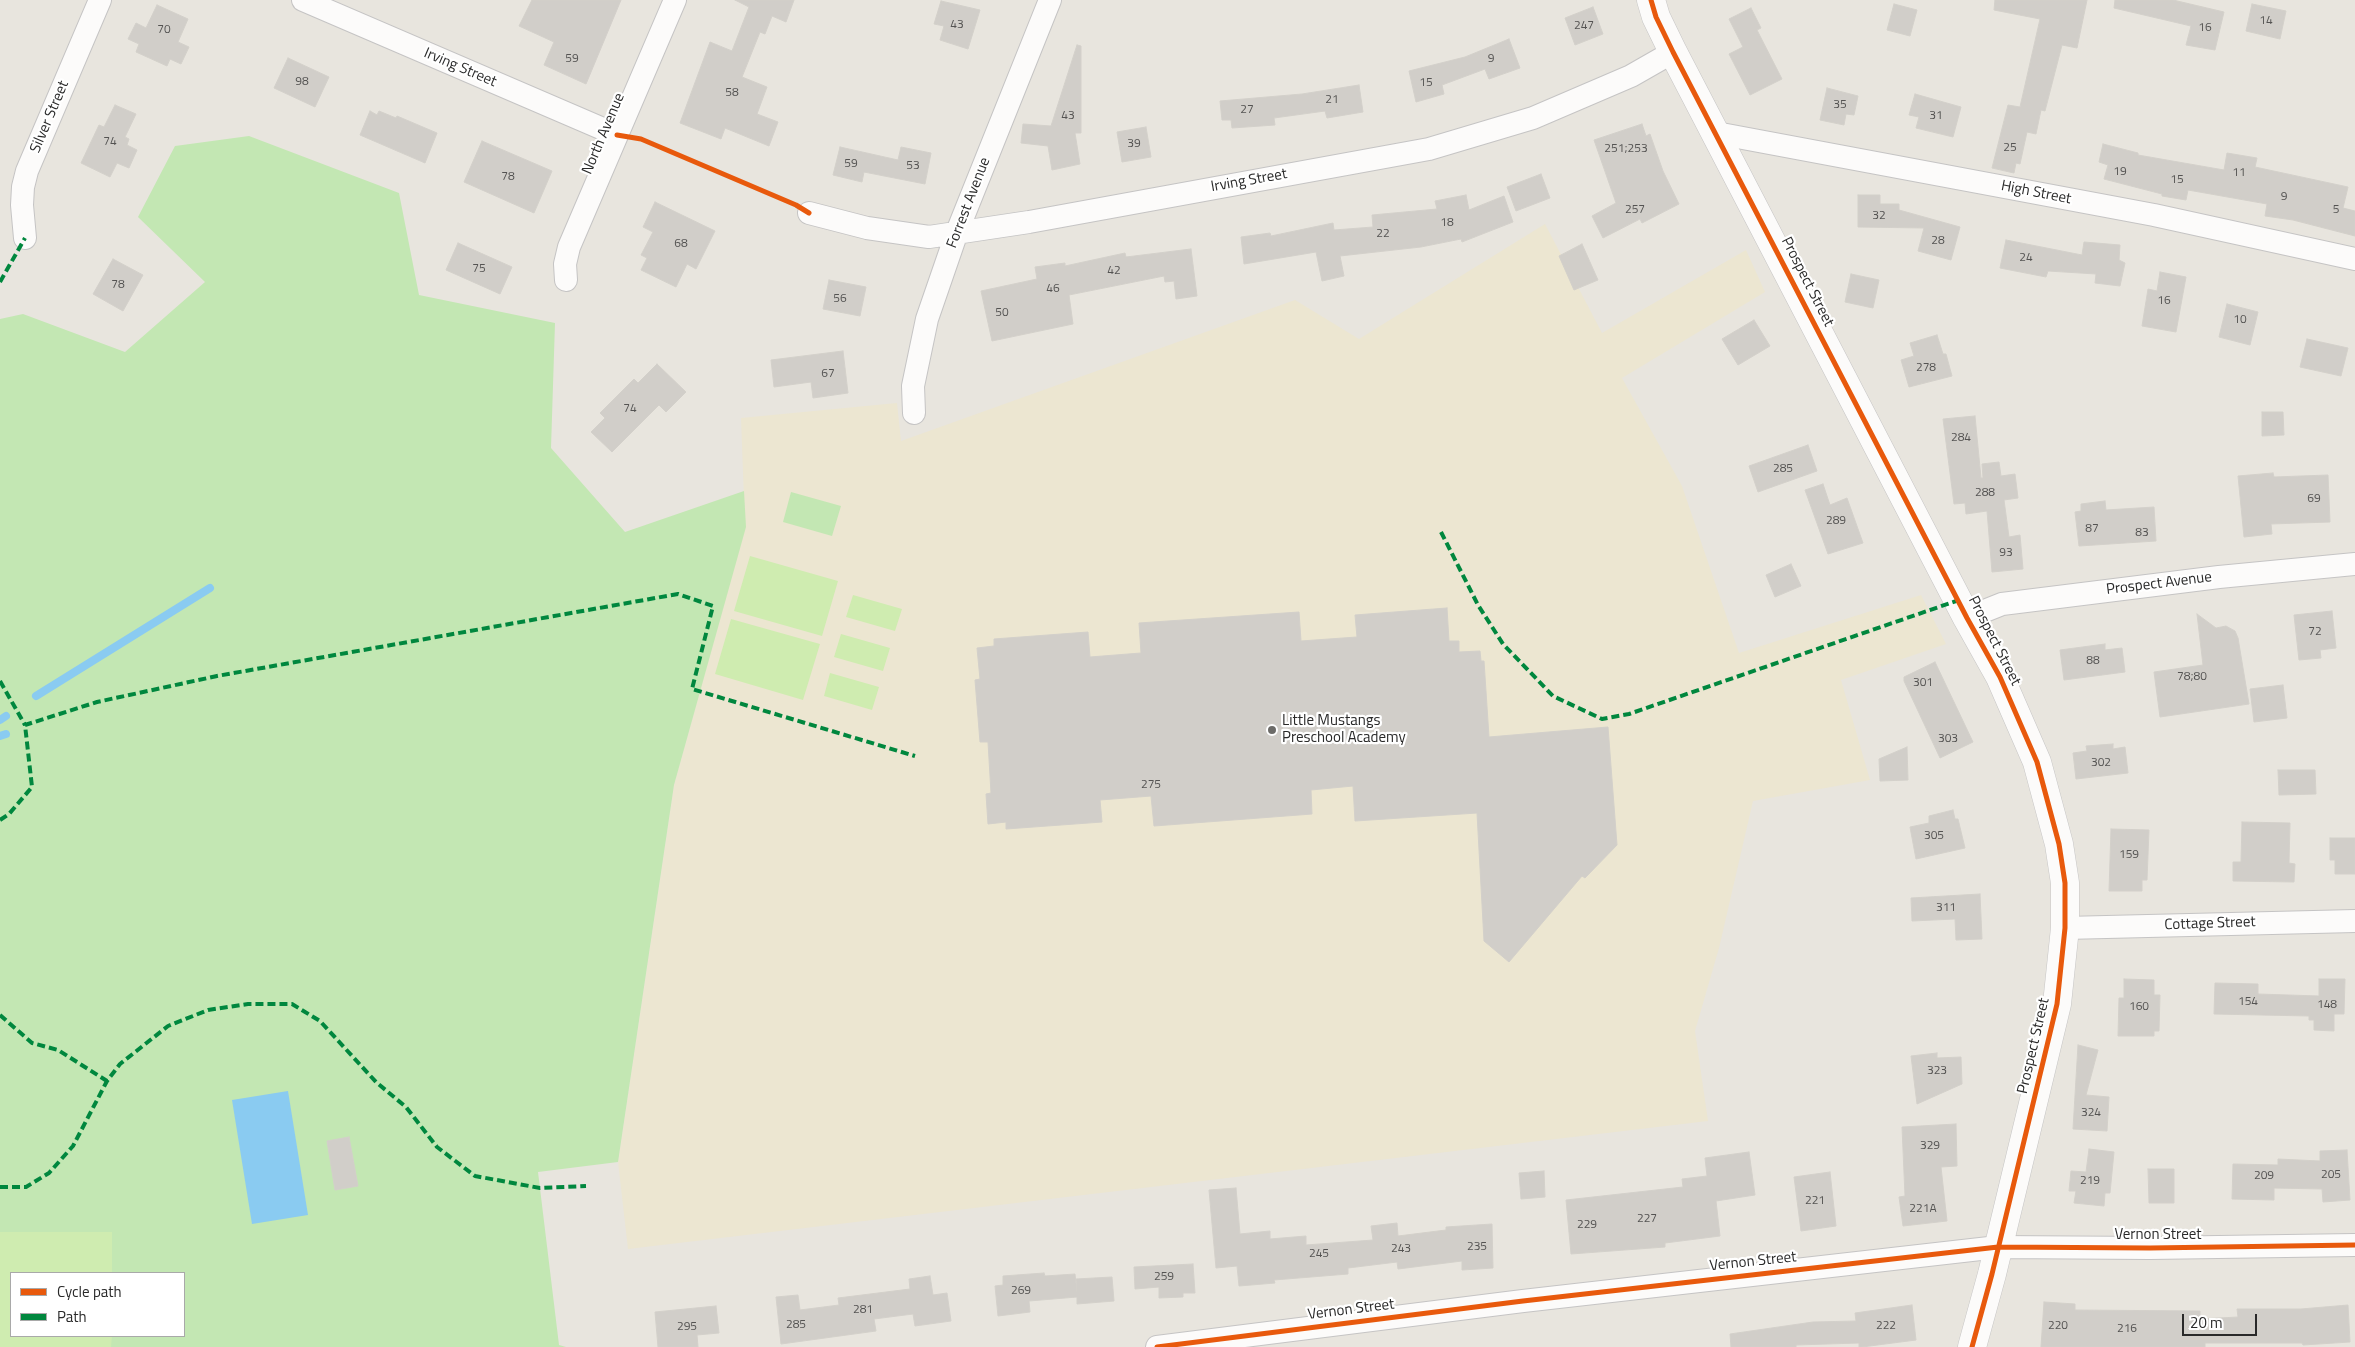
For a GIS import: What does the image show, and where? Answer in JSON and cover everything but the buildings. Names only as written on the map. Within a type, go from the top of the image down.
[{"type":"street","name":"Silver Street","points":[[25,238],[22,206],[23,187],[27,170],[100,0]]},
{"type":"street","name":"Irving Street","points":[[303,0],[617,135]]},
{"type":"street","name":"North Avenue","points":[[566,280],[566,256],[569,248],[675,0]]},
{"type":"street","name":"Forrest Avenue","points":[[914,413],[913,386],[927,320],[957,232],[1050,0]]},
{"type":"street","name":"Prospect Street","points":[[1651,0],[1656,17],[1673,52],[2000,678],[2037,762],[2059,844],[2065,883],[2065,928],[2057,1004],[1972,1347]]},
{"type":"street","name":"Irving Street","points":[[810,213],[868,228],[930,237],[1039,220],[1429,149],[1533,118],[1631,76],[1673,52]]},
{"type":"street","name":"High Street","points":[[1716,133],[2154,215],[2355,259]]},
{"type":"street","name":"Prospect Avenue","points":[[1967,618],[2002,604],[2219,577],[2355,564]]},
{"type":"street","name":"Cottage Street","points":[[2065,928],[2355,921]]},
{"type":"street","name":"Vernon Street","points":[[1157,1347],[1523,1301],[1998,1247],[2150,1248],[2355,1245]]},
{"type":"shaded area","name":"Little Mustangs Preschool Academy","points":[[1545,224],[1602,333],[1746,250],[1765,292],[1622,378],[1682,486],[1739,653],[1921,595],[1946,644],[1841,680],[1870,780],[1753,801],[1719,948],[1695,1031],[1708,1121],[628,1249],[618,1162],[674,785],[745,527],[741,418],[897,403],[901,441],[1295,300],[1359,339]]},
{"type":"green space","points":[[249,136],[399,193],[419,295],[555,323],[551,448],[625,532],[744,491],[746,527],[674,785],[618,1162],[538,1172],[559,1345],[566,1347],[0,1347],[0,319],[23,314],[125,352],[205,282],[138,217],[175,146]]},
{"type":"green space","points":[[791,492],[841,506],[832,536],[783,522]]},
{"type":"green space","points":[[750,556],[838,581],[822,636],[734,611]]},
{"type":"green space","points":[[853,595],[902,609],[895,631],[846,617]]},
{"type":"green space","points":[[731,619],[820,644],[803,700],[715,674]]},
{"type":"green space","points":[[841,634],[890,648],[883,671],[834,657]]},
{"type":"green space","points":[[830,673],[879,687],[872,710],[824,696]]},
{"type":"green space","points":[[0,1232],[112,1232],[112,1272],[10,1272],[10,1337],[112,1337],[111,1347],[0,1347]]},
{"type":"water","points":[[288,1091],[308,1215],[252,1224],[232,1100]]},
{"type":"waterway","points":[[36,696],[210,588]]},
{"type":"waterway","points":[[0,720],[6,716]]},
{"type":"waterway","points":[[0,736],[6,734]]},
{"type":"marked path","points":[[0,282],[25,238]]},
{"type":"marked path","points":[[1441,532],[1478,605],[1503,644],[1553,696],[1602,719],[1629,714],[1959,600]]},
{"type":"marked path","points":[[0,820],[9,814],[32,787],[25,725],[97,702],[217,676],[678,594],[713,606],[692,689],[915,756]]},
{"type":"marked path","points":[[0,681],[25,725]]},
{"type":"marked path","points":[[0,1187],[26,1187],[49,1173],[73,1146],[107,1081],[120,1064],[168,1026],[208,1010],[248,1004],[292,1004],[320,1021],[376,1082],[406,1107],[437,1147],[475,1176],[540,1188],[586,1186]]},
{"type":"marked path","points":[[0,1015],[32,1043],[58,1050],[107,1081]]},
{"type":"cycle path","points":[[1651,0],[1656,17],[1673,52],[1967,618],[2000,677],[2037,762],[2059,844],[2065,883],[2065,928],[2057,1004],[1992,1274],[1972,1347]]},
{"type":"cycle path","points":[[617,135],[641,139],[796,205],[809,213]]},
{"type":"cycle path","points":[[1157,1347],[1523,1301],[1998,1247],[2150,1248],[2355,1245]]},
{"type":"place","name":"Little Mustangs Preschool Academy","points":[[1272,730]]}]
